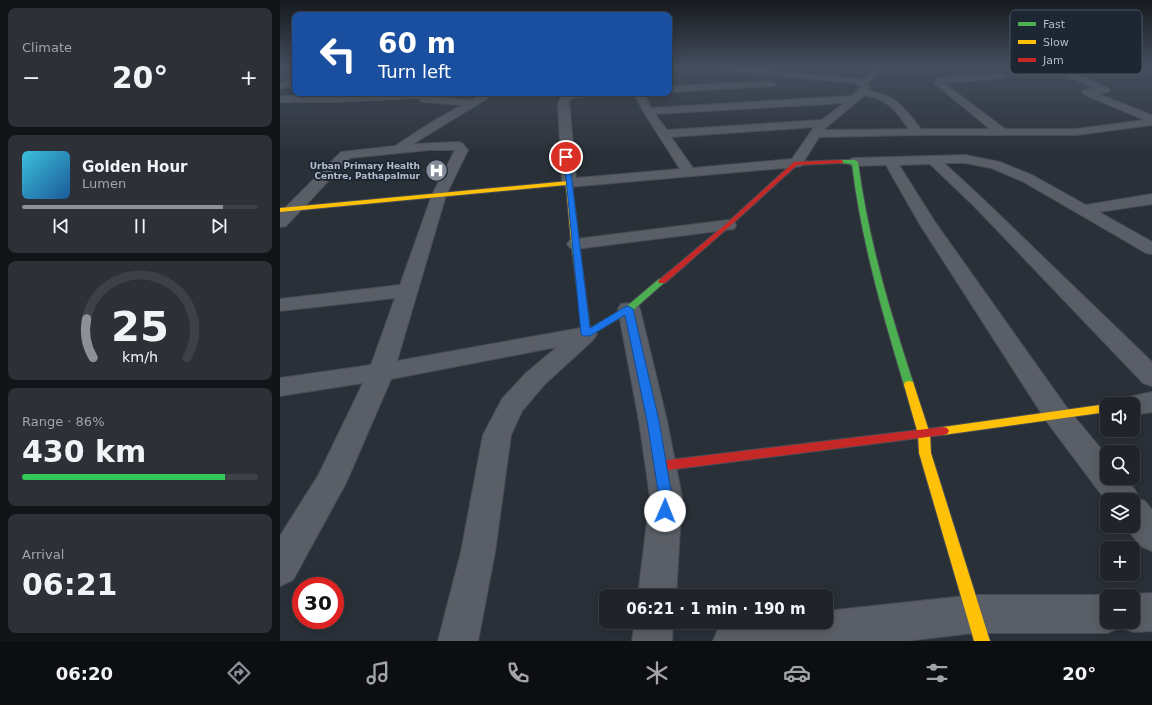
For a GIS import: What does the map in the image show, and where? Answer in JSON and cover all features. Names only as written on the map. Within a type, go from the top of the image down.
[{"type":"street","points":[[280,99],[383,97]]},
{"type":"street","points":[[424,97],[423,99],[474,103]]},
{"type":"street","points":[[396,150],[434,124],[484,97]]},
{"type":"street","points":[[567,97],[564,98],[563,104],[569,183],[586,334]]},
{"type":"street","points":[[641,97],[648,111],[689,172]]},
{"type":"street","points":[[728,97],[762,127]]},
{"type":"street","points":[[814,97],[819,101]]},
{"type":"street","points":[[648,111],[819,101],[838,97]]},
{"type":"street","points":[[458,641],[478,552],[496,435],[511,406],[535,379],[586,334],[628,309],[728,225],[796,163],[819,128],[854,97]]},
{"type":"street","points":[[883,97],[893,102],[918,132]]},
{"type":"street","points":[[956,97],[1002,132]]},
{"type":"street","points":[[1097,97],[1152,120]]},
{"type":"street","points":[[814,134],[918,132],[1076,132],[1111,128],[1152,120]]},
{"type":"street","points":[[664,134],[825,123]]},
{"type":"street","points":[[936,132],[965,159]]},
{"type":"street","points":[[280,222],[286,210],[346,155],[446,145],[458,146],[462,150],[439,195],[381,372],[330,483],[280,568]]},
{"type":"street","points":[[286,210],[796,163],[965,159],[995,165],[1028,178],[1152,249]]},
{"type":"street","points":[[933,160],[978,202],[1152,378]]},
{"type":"street","points":[[890,161],[927,223],[1057,415],[1118,493]]},
{"type":"street","points":[[855,162],[859,199],[870,249],[889,320],[924,434],[925,454],[978,628]]},
{"type":"street","points":[[1085,210],[1152,199]]},
{"type":"street","points":[[576,244],[728,225]]},
{"type":"street","points":[[280,305],[408,290]]},
{"type":"street","points":[[628,309],[653,421],[666,497],[658,589]]},
{"type":"street","points":[[280,388],[381,372],[586,334]]},
{"type":"street","points":[[1140,404],[1152,402]]},
{"type":"street","points":[[660,466],[924,434],[1100,409]]},
{"type":"street","points":[[1140,520],[1152,535]]},
{"type":"street","points":[[1140,613],[1152,612]]},
{"type":"street","points":[[733,641],[978,628],[1100,615]]},
{"type":"street","points":[[652,641],[653,629]]},
{"type":"traffic: fast","points":[[841,162],[855,162],[864,219],[876,275],[909,385]]},
{"type":"traffic: fast","points":[[575,241],[586,334],[629,309],[662,281]]},
{"type":"traffic: slow","points":[[280,210],[569,183],[575,241]]},
{"type":"traffic: slow","points":[[909,385],[924,434],[925,453],[982,641]]},
{"type":"traffic: slow","points":[[943,431],[1100,409]]},
{"type":"traffic: jam","points":[[662,281],[728,225],[796,163],[841,162]]},
{"type":"traffic: jam","points":[[660,466],[943,431]]},
{"type":"place","name":"Urban Primary Health Centre, Pathapalmur","points":[[436,171]]},
{"type":"route","points":[[566,157],[586,334],[628,309],[653,421],[666,497],[665,511]]}]
